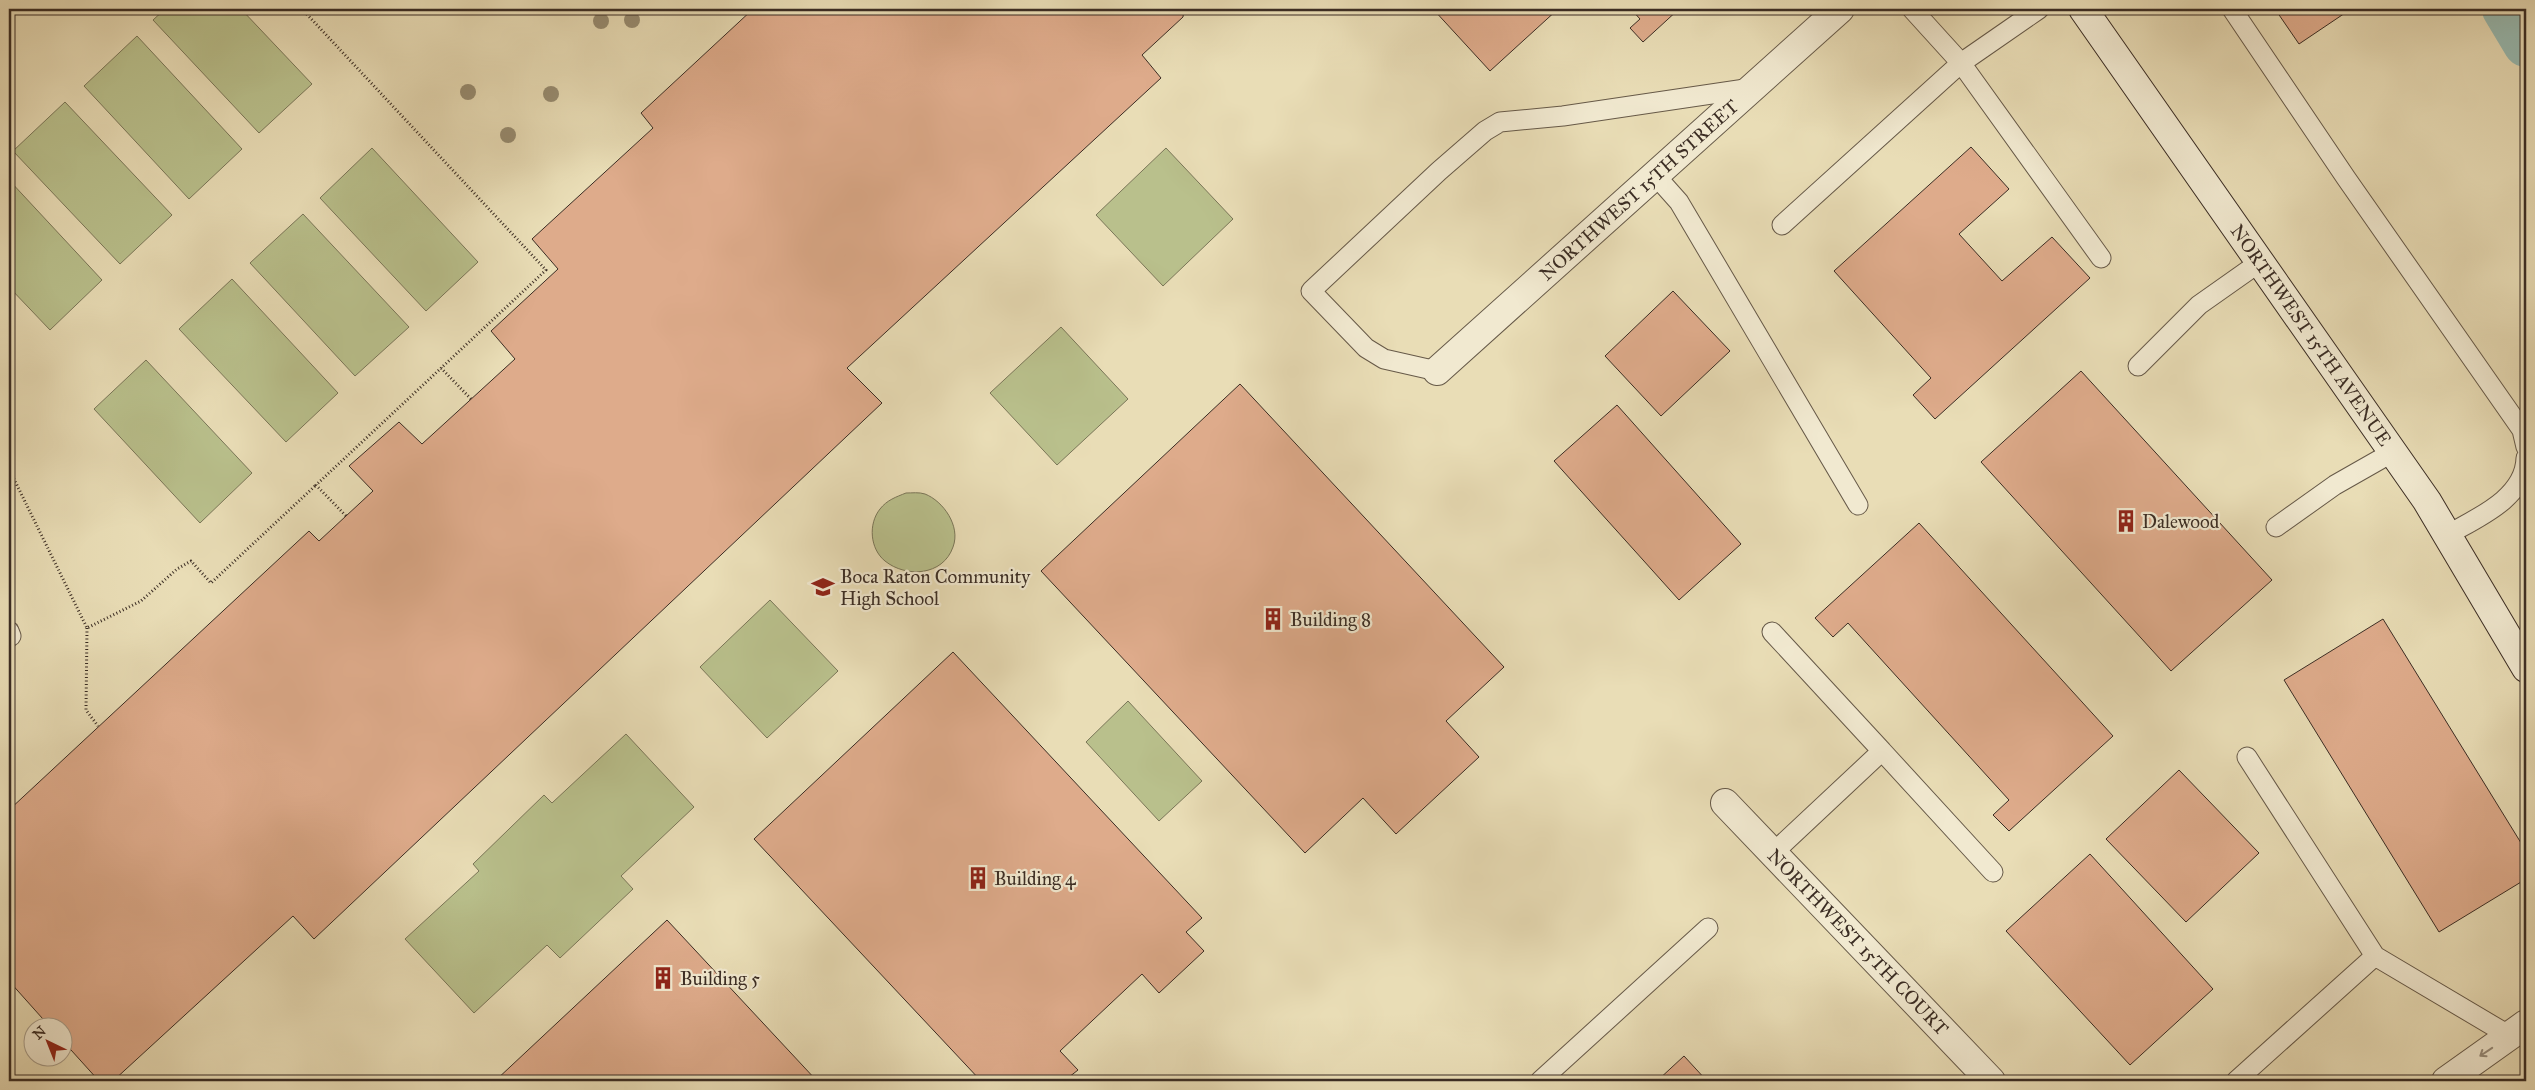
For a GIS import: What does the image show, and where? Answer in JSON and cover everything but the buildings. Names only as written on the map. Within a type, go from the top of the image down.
[{"type":"street","name":"NORTHWEST 15TH STREET","points":[[1437,371],[1840,9]]},
{"type":"street","name":"NORTHWEST 15TH AVENUE","points":[[2083,9],[2427,501],[2526,668]]},
{"type":"street","name":"NORTHWEST 15TH COURT","points":[[1725,803],[1990,1081]]},
{"type":"street","points":[[2446,1081],[2518,1030]]},
{"type":"lane","points":[[1912,9],[1962,63],[2101,258]]},
{"type":"lane","points":[[1782,225],[1962,63],[2038,9]]},
{"type":"lane","points":[[2232,9],[2346,178],[2522,430],[2526,447]]},
{"type":"lane","points":[[1437,371],[1384,359],[1366,348],[1311,291],[1439,171],[1485,131],[1500,122],[1563,116],[1754,88]]},
{"type":"lane","points":[[1655,175],[1679,202],[1858,505]]},
{"type":"lane","points":[[2138,366],[2198,305],[2260,262]]},
{"type":"lane","points":[[2276,528],[2335,485],[2393,452]]},
{"type":"lane","points":[[2447,535],[2487,513],[2507,498],[2519,483],[2526,466],[2526,458]]},
{"type":"lane","points":[[9,631],[11,636],[9,637]]},
{"type":"lane","points":[[1772,632],[1993,872]]},
{"type":"lane","points":[[1773,853],[1882,751]]},
{"type":"lane","points":[[2247,757],[2375,956],[2518,1030]]},
{"type":"lane","points":[[1540,1081],[1708,928]]},
{"type":"lane","points":[[2236,1081],[2375,956]]},
{"type":"path","points":[[87,628],[141,601],[177,569],[191,561],[211,582],[546,270],[302,9]]},
{"type":"path","points":[[441,368],[471,399]]},
{"type":"path","points":[[9,469],[87,628],[86,710],[98,726]]},
{"type":"path","points":[[316,485],[346,516]]},
{"type":"green space","points":[[165,9],[241,9],[312,84],[259,133],[153,20]]},
{"type":"green space","points":[[137,36],[242,149],[189,199],[84,86]]},
{"type":"green space","points":[[65,102],[172,215],[120,264],[13,151]]},
{"type":"green space","points":[[372,148],[478,262],[426,311],[320,198]]},
{"type":"green space","points":[[1166,148],[1233,219],[1163,286],[1096,215]]},
{"type":"green space","points":[[9,180],[102,280],[50,330],[9,287]]},
{"type":"green space","points":[[303,214],[409,327],[355,376],[250,263]]},
{"type":"green space","points":[[232,279],[338,393],[286,442],[179,329]]},
{"type":"green space","points":[[1061,327],[1128,399],[1057,465],[990,393]]},
{"type":"green space","points":[[146,360],[252,473],[200,523],[94,409]]},
{"type":"green space","points":[[906,493],[923,493],[932,497],[949,515],[955,531],[953,547],[948,557],[933,569],[913,572],[903,570],[885,561],[876,550],[872,529],[876,515],[889,501]]},
{"type":"green space","points":[[770,600],[838,671],[767,738],[700,667]]},
{"type":"green space","points":[[1128,701],[1202,781],[1159,821],[1086,742]]},
{"type":"green space","points":[[626,734],[694,807],[621,876],[633,889],[560,958],[547,945],[474,1013],[405,939],[479,871],[473,864],[544,795],[552,803]]},
{"type":"waterway","points":[[2505,9],[2526,44]]},
{"type":"place","name":"Dalewood","points":[[2126,521]]},
{"type":"place","name":"Boca Raton Community High School","points":[[823,587]]},
{"type":"place","name":"Building 8","points":[[1273,619]]},
{"type":"place","name":"Building 4","points":[[978,878]]},
{"type":"place","name":"Building 5","points":[[663,978]]}]
